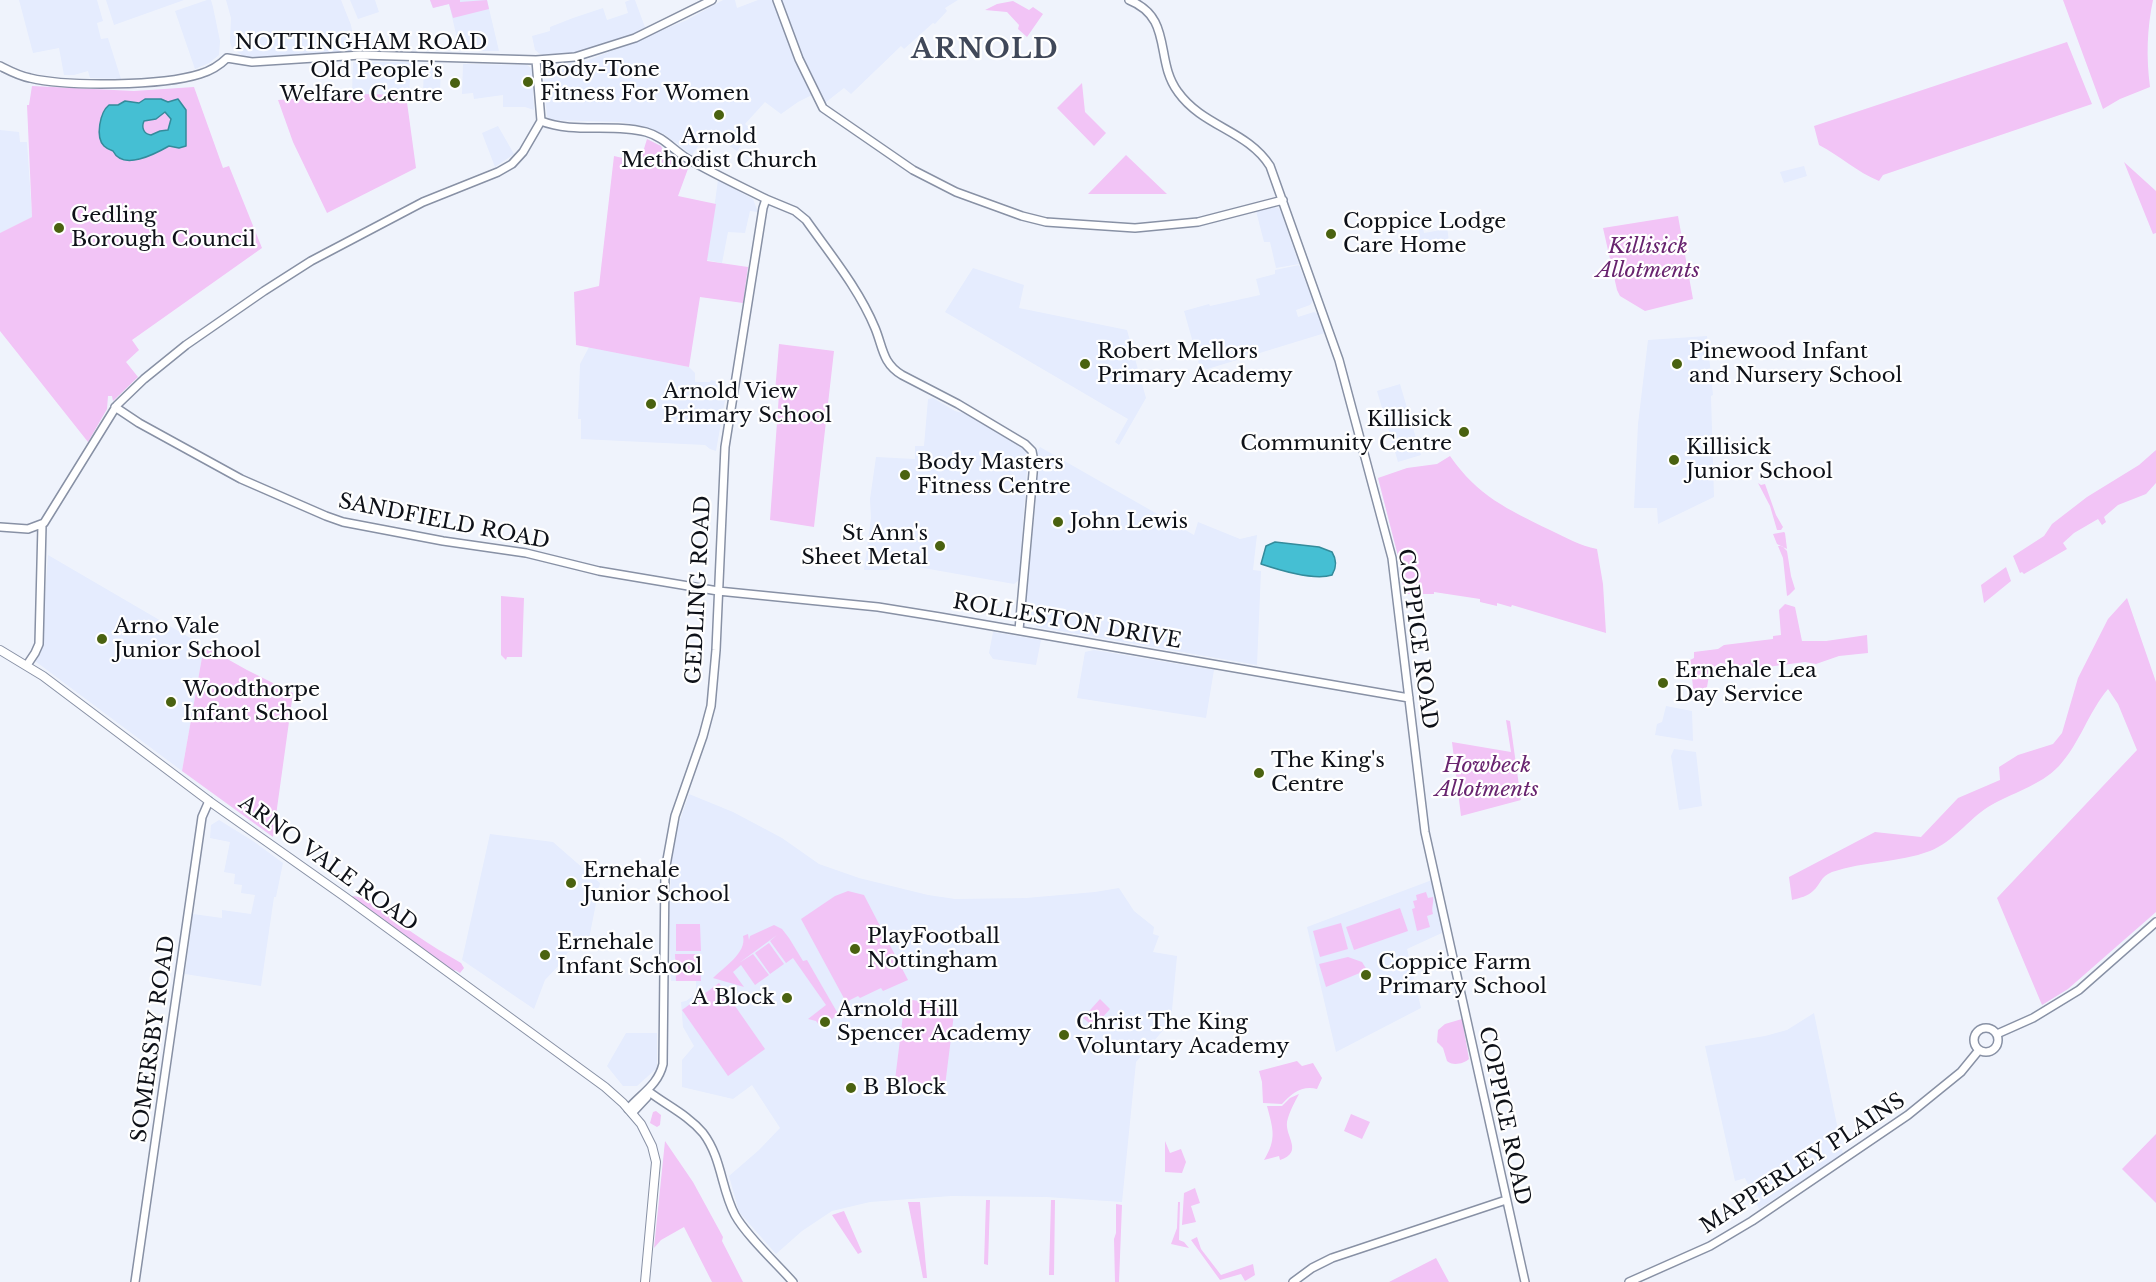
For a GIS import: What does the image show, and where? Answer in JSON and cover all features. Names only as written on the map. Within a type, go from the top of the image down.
[{"type":"main road","name":"ARNO VALE ROAD","points":[[0,650],[27,665],[209,801],[605,1087],[630,1111]]},
{"type":"main road","points":[[630,1111],[650,1142],[656,1162],[645,1282]]},
{"type":"street","name":"NOTTINGHAM ROAD","points":[[0,66],[35,79],[126,83],[198,75],[212,69],[227,58],[242,62],[259,62],[403,55],[536,60],[584,55],[635,38],[712,0]]},
{"type":"street","points":[[777,0],[799,58],[823,108],[868,141],[928,178],[956,192],[1034,219],[1081,226],[1160,227],[1198,222],[1283,200]]},
{"type":"street","name":"COPPICE ROAD","points":[[1129,0],[1148,10],[1157,23],[1169,75],[1178,92],[1209,122],[1245,140],[1257,149],[1270,166],[1339,360],[1396,576],[1423,815],[1430,858],[1525,1282]]},
{"type":"street","points":[[0,527],[27,529],[42,525],[51,514],[115,408],[144,379],[186,345],[286,276],[403,212],[505,169],[524,152],[541,121],[536,60]]},
{"type":"street","points":[[541,121],[578,127],[630,129],[653,134],[688,159],[766,199],[795,211],[806,220],[863,304],[876,330],[883,356],[890,366],[902,375],[986,420],[1025,444],[1032,451],[1034,462],[1019,630]]},
{"type":"street","name":"GEDLING ROAD","points":[[630,1111],[643,1093],[648,1091],[660,1077],[663,1064],[663,892],[667,857],[681,796],[711,706],[722,485],[728,422],[766,199]]},
{"type":"street","name":"SANDFIELD ROAD","points":[[115,408],[241,479],[343,522],[443,541],[526,553],[599,571],[718,591]]},
{"type":"street","points":[[27,665],[39,644],[42,525]]},
{"type":"street","name":"ROLLESTON DRIVE","points":[[718,591],[878,607],[1409,698]]},
{"type":"street","name":"SOMERSBY ROAD","points":[[135,1282],[202,817],[209,801]]},
{"type":"street","points":[[1997,1034],[2021,1025],[2058,1005],[2156,922]]},
{"type":"street","points":[[1989,1028],[1997,1034],[1998,1042],[1994,1049],[1987,1052],[1979,1050],[1974,1040],[1979,1030],[1989,1028]]},
{"type":"street","name":"MAPPERLEY PLAINS","points":[[1629,1282],[1710,1246],[1752,1221],[1917,1108],[1961,1072],[1979,1050]]},
{"type":"street","points":[[648,1091],[690,1120],[707,1139],[718,1160],[735,1215],[793,1282]]},
{"type":"street","points":[[1293,1282],[1312,1268],[1332,1258],[1506,1200]]},
{"type":"shaded area","points":[[19,0],[97,0],[103,21],[97,23],[101,39],[108,38],[121,79],[90,78],[88,71],[64,75],[59,48],[33,53]]},
{"type":"shaded area","points":[[106,0],[184,0],[114,25]]},
{"type":"shaded area","points":[[211,0],[213,7],[220,41],[219,55],[209,63],[195,69],[175,11]]},
{"type":"shaded area","points":[[226,0],[341,0],[351,25],[356,51],[251,58],[243,56],[232,48],[230,42],[231,18]]},
{"type":"shaded area","points":[[350,0],[375,0],[379,12],[358,19]]},
{"type":"shaded area","points":[[430,0],[487,0],[499,51],[460,51],[449,4],[433,8]]},
{"type":"shaded area","points":[[635,0],[646,30],[573,53],[547,56],[535,50],[532,36],[550,31],[550,27],[603,8],[607,20],[628,13],[625,2]]},
{"type":"shaded area","points":[[723,0],[735,0],[737,8],[758,0],[958,0],[945,8],[947,11],[935,24],[933,23],[904,49],[901,46],[851,94],[844,88],[821,106],[814,94],[781,114],[765,102],[745,124],[752,130],[737,151],[708,132],[692,155],[664,134],[642,126],[621,122],[551,120],[547,117],[543,71],[546,66],[581,63],[687,20]]},
{"type":"shaded area","points":[[353,62],[411,62],[409,95],[352,95]]},
{"type":"shaded area","points":[[424,63],[441,65],[440,93],[423,94]]},
{"type":"shaded area","points":[[463,64],[527,65],[532,69],[534,110],[525,107],[503,107],[503,95],[474,99],[473,93],[462,94]]},
{"type":"shaded area","points":[[498,126],[514,154],[495,167],[482,133]]},
{"type":"shaded area","points":[[0,130],[19,132],[20,142],[27,142],[32,217],[0,233]]},
{"type":"shaded area","points":[[1804,166],[1807,176],[1784,183],[1780,172]]},
{"type":"shaded area","points":[[718,180],[753,199],[758,212],[750,211],[745,233],[728,232],[722,263],[707,260]]},
{"type":"shaded area","points":[[1275,207],[1280,209],[1299,264],[1276,268],[1270,242],[1264,242],[1256,211]]},
{"type":"shaded area","points":[[1443,225],[1447,227],[1450,248],[1422,251],[1419,229],[1423,228],[1424,233],[1441,230]]},
{"type":"shaded area","points":[[1299,265],[1313,301],[1310,305],[1296,310],[1298,317],[1314,312],[1318,314],[1325,333],[1201,371],[1184,311],[1260,295],[1256,279],[1275,274],[1275,270]]},
{"type":"shaded area","name":"Robert Mellors Primary Academy","points":[[973,268],[1024,285],[1019,308],[1127,330],[1146,398],[1119,445],[1115,442],[1128,419],[945,312]]},
{"type":"shaded area","name":"Killisick Junior School","points":[[1707,336],[1713,395],[1711,396],[1714,497],[1658,524],[1657,508],[1634,508],[1638,424],[1648,340]]},
{"type":"shaded area","name":"Arnold View Primary School","points":[[589,347],[689,367],[695,373],[695,382],[710,382],[711,380],[724,383],[723,389],[727,389],[716,451],[705,445],[581,439],[581,419],[578,419],[580,364]]},
{"type":"shaded area","points":[[1400,384],[1421,455],[1398,462],[1377,391]]},
{"type":"shaded area","points":[[933,398],[955,411],[967,414],[1028,454],[1019,580],[1014,584],[895,563],[888,570],[864,570],[876,457],[915,459],[915,446],[924,446],[928,399]]},
{"type":"shaded area","points":[[1040,447],[1194,535],[1198,522],[1240,539],[1257,535],[1253,570],[1261,571],[1257,665],[1037,627],[1025,612],[1038,478],[1037,452]]},
{"type":"shaded area","name":"Arno Vale Junior School","points":[[48,555],[204,646],[182,771],[35,661],[41,653]]},
{"type":"shaded area","points":[[993,632],[1041,640],[1036,665],[993,659],[989,653]]},
{"type":"shaded area","points":[[1094,650],[1214,670],[1206,718],[1077,698],[1085,652]]},
{"type":"shaded area","points":[[1666,706],[1692,711],[1693,741],[1655,735],[1657,724],[1662,722]]},
{"type":"shaded area","points":[[1674,749],[1696,752],[1702,806],[1679,810],[1671,756]]},
{"type":"shaded area","name":"Arnold Hill Spencer Academy","points":[[689,794],[733,812],[782,838],[819,864],[859,878],[928,895],[955,899],[1026,898],[1119,888],[1134,911],[1154,927],[1153,934],[1159,936],[1153,952],[1177,956],[1171,1021],[1136,1062],[1122,1202],[1046,1197],[951,1196],[870,1202],[832,1211],[802,1231],[776,1254],[739,1212],[729,1176],[780,1128],[752,1085],[733,1099],[682,1087],[682,1060],[694,1046],[683,1027],[681,1002],[696,994],[696,981],[671,981],[669,910],[672,859],[678,826]]},
{"type":"shaded area","points":[[219,820],[283,863],[276,897],[274,897],[261,986],[185,974],[193,914],[222,918],[222,910],[251,914],[255,895],[241,893],[242,885],[234,884],[235,874],[224,872],[230,842],[210,838],[211,825]]},
{"type":"shaded area","points":[[490,834],[553,842],[600,883],[588,944],[577,943],[577,948],[567,953],[564,960],[545,980],[534,1009],[462,960]]},
{"type":"shaded area","name":"Coppice Farm Primary School","points":[[1432,880],[1444,932],[1407,949],[1421,1008],[1336,1052],[1307,927]]},
{"type":"shaded area","points":[[1814,1013],[1843,1154],[1759,1209],[1745,1178],[1735,1181],[1705,1046],[1787,1030]]},
{"type":"shaded area","points":[[626,1033],[657,1033],[657,1068],[637,1086],[623,1086],[607,1066]]},
{"type":"green space","points":[[430,0],[460,0],[460,2],[487,0],[489,9],[453,18],[449,4],[433,8]]},
{"type":"green space","points":[[2063,0],[2153,0],[2148,43],[2150,87],[2120,99],[2103,109]]},
{"type":"green space","points":[[1013,1],[1029,10],[1033,7],[1043,14],[1027,37],[1018,29],[1019,25],[1007,12],[985,10],[997,4]]},
{"type":"green space","points":[[2067,42],[2092,104],[1883,175],[1879,181],[1819,145],[1814,126]]},
{"type":"green space","points":[[1082,83],[1085,112],[1106,133],[1094,146],[1057,108]]},
{"type":"green space","points":[[32,86],[134,91],[194,87],[223,168],[229,166],[262,248],[132,340],[139,350],[126,362],[138,377],[113,401],[112,396],[108,396],[107,409],[88,442],[0,331],[0,233],[32,217],[27,105],[29,105]]},
{"type":"green space","points":[[361,94],[406,95],[416,168],[327,213],[293,142],[278,100]]},
{"type":"green space","points":[[647,139],[661,146],[669,156],[689,166],[678,196],[716,204],[707,261],[748,267],[743,303],[700,297],[689,367],[576,345],[574,292],[599,286],[614,156],[640,162]]},
{"type":"green space","points":[[1126,155],[1167,194],[1088,194]]},
{"type":"green space","points":[[2124,162],[2156,191],[2156,233],[2153,234]]},
{"type":"green space","name":"Killisick Allotments","points":[[1678,216],[1693,299],[1645,311],[1620,296],[1603,228]]},
{"type":"green space","points":[[779,344],[834,351],[814,527],[770,520],[779,394],[775,392]]},
{"type":"green space","points":[[2156,450],[2156,483],[2146,494],[2118,505],[2104,517],[2106,522],[2102,525],[2098,519],[2074,533],[2063,543],[2067,549],[2024,574],[2020,573],[2013,556],[2044,536],[2052,524],[2087,497],[2139,465]]},
{"type":"green space","points":[[1450,456],[1471,481],[1494,500],[1567,538],[1597,549],[1603,584],[1606,633],[1512,605],[1511,607],[1497,603],[1497,606],[1480,602],[1480,599],[1434,592],[1434,594],[1404,594],[1400,564],[1378,478],[1407,468],[1437,464]]},
{"type":"green space","points":[[1758,483],[1765,484],[1776,515],[1783,527],[1781,530],[1777,530],[1770,506]]},
{"type":"green space","points":[[1784,532],[1787,549],[1777,544],[1773,534]]},
{"type":"green space","points":[[1778,546],[1782,546],[1787,551],[1795,589],[1787,596],[1783,558]]},
{"type":"green space","points":[[2006,567],[2011,581],[1984,603],[1981,585]]},
{"type":"green space","points":[[501,596],[524,598],[522,657],[507,657],[506,660],[501,655]]},
{"type":"green space","points":[[2127,598],[2156,682],[2156,912],[2068,989],[2042,1005],[1997,898],[2137,750],[2118,704],[2108,689],[2066,757],[2043,779],[1988,807],[1953,837],[1930,851],[1906,858],[1832,872],[1825,876],[1811,893],[1792,900],[1789,877],[1875,832],[1921,837],[1958,798],[2000,780],[1999,767],[2018,755],[2053,744],[2062,733],[2078,678],[2108,619]]},
{"type":"green space","points":[[1785,604],[1795,607],[1802,641],[1826,641],[1867,635],[1868,653],[1839,656],[1816,664],[1805,662],[1759,668],[1720,663],[1710,670],[1707,687],[1694,696],[1690,660],[1694,658],[1694,652],[1718,649],[1724,645],[1773,639],[1773,636],[1781,635],[1779,610]]},
{"type":"green space","points":[[204,646],[293,693],[273,837],[182,771]]},
{"type":"green space","name":"Howbeck Allotments","points":[[1506,720],[1510,721],[1521,800],[1461,816],[1452,742],[1511,752]]},
{"type":"green space","name":"PlayFootball Nottingham","points":[[848,891],[864,895],[908,980],[883,991],[881,988],[846,1002],[801,919],[835,896]]},
{"type":"green space","points":[[1426,892],[1428,898],[1433,897],[1433,914],[1427,916],[1430,927],[1417,931],[1412,909],[1415,908],[1413,901],[1417,900],[1416,895]]},
{"type":"green space","points":[[350,896],[376,905],[421,939],[461,963],[464,968],[460,973],[455,970],[453,972]]},
{"type":"green space","points":[[1400,908],[1408,931],[1354,950],[1346,927]]},
{"type":"green space","points":[[1341,923],[1348,949],[1320,957],[1313,931]]},
{"type":"green space","points":[[676,924],[700,924],[701,951],[676,951]]},
{"type":"green space","points":[[774,925],[782,929],[803,961],[807,960],[837,1012],[832,1019],[820,1026],[816,1021],[808,1019],[826,1005],[793,958],[786,963],[770,941],[777,935],[739,963],[753,954],[769,975],[755,985],[741,965],[733,972],[744,987],[713,978],[738,954],[742,948],[743,936],[748,934],[749,940],[750,936]]},
{"type":"green space","points":[[769,943],[784,964],[770,974],[755,953]]},
{"type":"green space","points":[[675,954],[700,954],[701,981],[676,981]]},
{"type":"green space","points":[[1348,957],[1362,962],[1367,970],[1326,987],[1319,964]]},
{"type":"green space","points":[[719,983],[765,1049],[728,1076],[682,1010]]},
{"type":"green space","points":[[905,999],[955,1006],[945,1086],[895,1080]]},
{"type":"green space","points":[[1100,999],[1110,1009],[1094,1027],[1083,1018]]},
{"type":"green space","points":[[1462,1019],[1469,1059],[1452,1064],[1447,1061],[1443,1048],[1437,1042],[1438,1030],[1445,1024]]},
{"type":"green space","points":[[1297,1061],[1302,1066],[1313,1063],[1322,1078],[1317,1089],[1306,1088],[1297,1091],[1282,1104],[1263,1103],[1259,1071]]},
{"type":"green space","points":[[1299,1094],[1287,1122],[1292,1144],[1291,1153],[1280,1160],[1279,1156],[1264,1160],[1271,1146],[1273,1134],[1267,1106],[1282,1106],[1290,1098]]},
{"type":"green space","points":[[656,1111],[661,1115],[660,1125],[657,1127],[650,1123],[653,1112]]},
{"type":"green space","points":[[1351,1114],[1370,1122],[1362,1139],[1344,1131]]},
{"type":"green space","points":[[2156,1134],[2156,1203],[2122,1169]]},
{"type":"green space","points":[[665,1141],[693,1182],[723,1237],[722,1241],[743,1282],[712,1282],[684,1227],[661,1240],[654,1248]]},
{"type":"green space","points":[[1165,1141],[1170,1153],[1181,1149],[1186,1162],[1182,1173],[1165,1172]]},
{"type":"green space","points":[[1195,1188],[1200,1203],[1191,1206],[1196,1222],[1182,1225],[1184,1193]]},
{"type":"green space","points":[[986,1200],[990,1200],[988,1265],[984,1264]]},
{"type":"green space","points":[[1051,1200],[1055,1200],[1054,1275],[1049,1275]]},
{"type":"green space","points":[[908,1202],[920,1202],[927,1278],[923,1278]]},
{"type":"green space","points":[[1178,1202],[1180,1202],[1179,1240],[1189,1248],[1171,1244],[1177,1228]]},
{"type":"green space","points":[[1116,1204],[1122,1205],[1119,1282],[1115,1282]]},
{"type":"green space","points":[[844,1211],[862,1252],[858,1254],[832,1215]]},
{"type":"green space","points":[[1197,1237],[1201,1249],[1221,1275],[1253,1264],[1255,1275],[1245,1281],[1241,1274],[1220,1280],[1191,1240]]},
{"type":"green space","points":[[1436,1258],[1449,1282],[1389,1282]]},
{"type":"water","points":[[145,99],[161,99],[168,102],[178,99],[186,110],[186,146],[179,148],[169,146],[140,159],[124,160],[104,146],[99,131],[106,108],[125,101],[139,103]],"holes":[[[165,112],[171,119],[168,130],[151,135],[144,130],[144,121],[156,119]]]},
{"type":"water","points":[[1275,542],[1319,547],[1332,552],[1336,564],[1334,572],[1332,575],[1325,576],[1306,576],[1261,564],[1266,546]]},
{"type":"place","name":"Body-Tone Fitness For Women","points":[[528,82]]},
{"type":"place","name":"Old People's Welfare Centre","points":[[455,83]]},
{"type":"place","name":"Arnold Methodist Church","points":[[719,115]]},
{"type":"place","name":"Gedling Borough Council","points":[[59,228]]},
{"type":"place","name":"Coppice Lodge Care Home","points":[[1331,234]]},
{"type":"place","name":"Robert Mellors Primary Academy","points":[[1085,364]]},
{"type":"place","name":"Pinewood Infant and Nursery School","points":[[1677,364]]},
{"type":"place","name":"Arnold View Primary School","points":[[651,404]]},
{"type":"place","name":"Killisick Community Centre","points":[[1464,432]]},
{"type":"place","name":"Killisick Junior School","points":[[1674,460]]},
{"type":"place","name":"Body Masters Fitness Centre","points":[[905,475]]},
{"type":"place","name":"John Lewis","points":[[1058,522]]},
{"type":"place","name":"St Ann's Sheet Metal","points":[[940,546]]},
{"type":"place","name":"Arno Vale Junior School","points":[[102,639]]},
{"type":"place","name":"Ernehale Lea Day Service","points":[[1663,683]]},
{"type":"place","name":"Woodthorpe Infant School","points":[[171,702]]},
{"type":"place","name":"The King's Centre","points":[[1259,773]]},
{"type":"place","name":"Ernehale Junior School","points":[[571,883]]},
{"type":"place","name":"PlayFootball Nottingham","points":[[855,949]]},
{"type":"place","name":"Ernehale Infant School","points":[[545,955]]},
{"type":"place","name":"Coppice Farm Primary School","points":[[1366,975]]},
{"type":"place","name":"A Block","points":[[787,998]]},
{"type":"place","name":"Arnold Hill Spencer Academy","points":[[825,1022]]},
{"type":"place","name":"Christ The King Voluntary Academy","points":[[1064,1035]]},
{"type":"place","name":"B Block","points":[[851,1088]]},
{"type":"district","name":"ARNOLD","points":[[985,50]]}]
